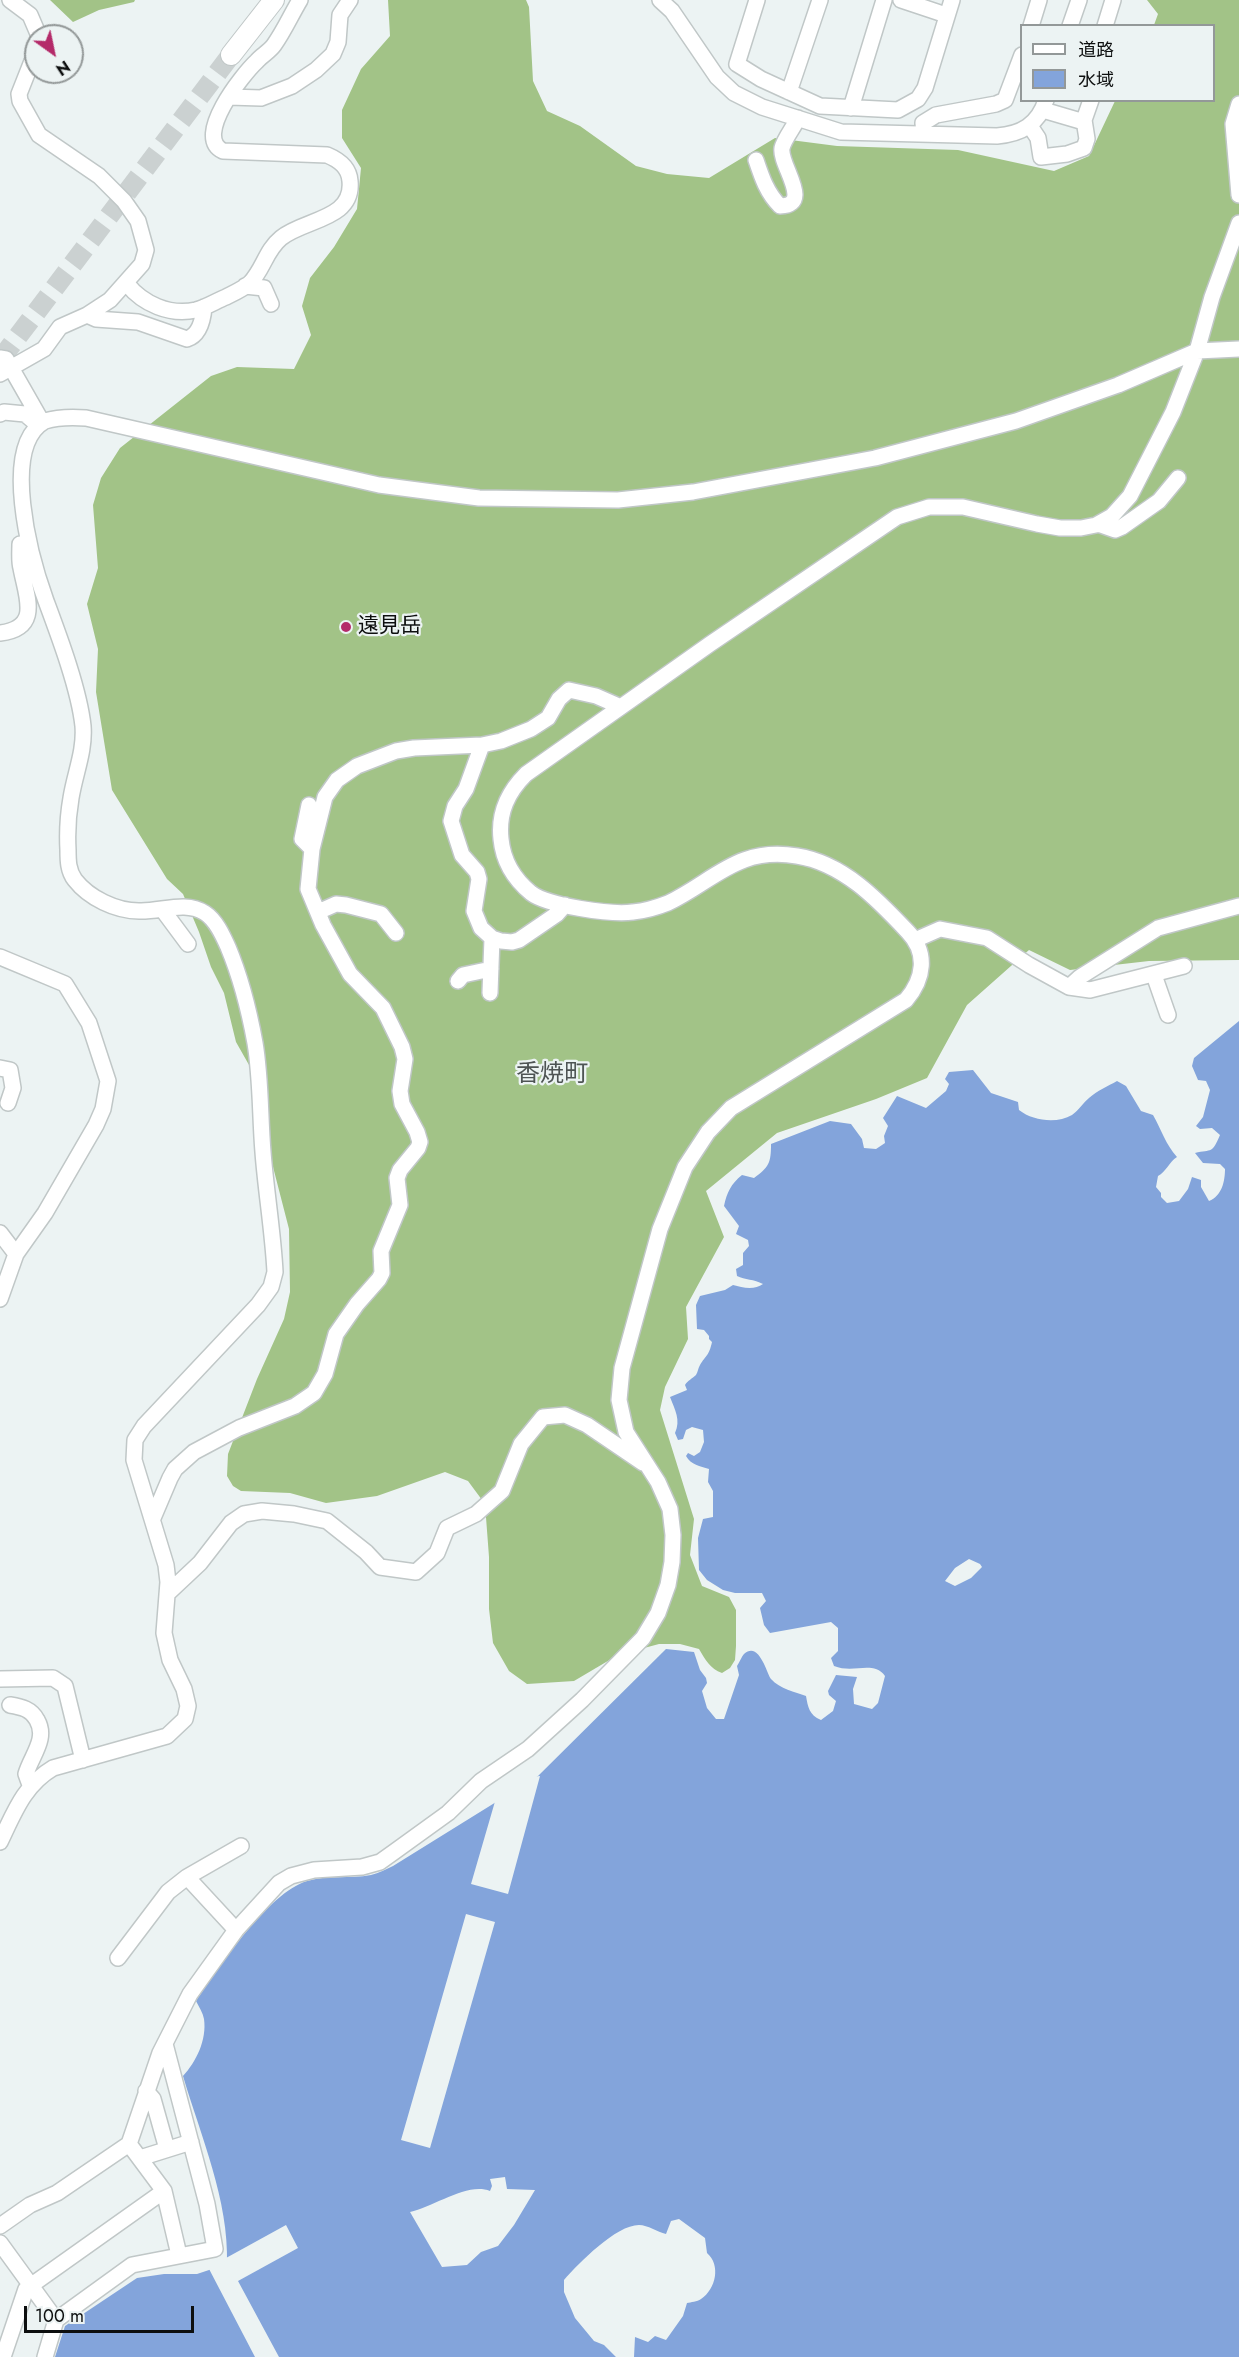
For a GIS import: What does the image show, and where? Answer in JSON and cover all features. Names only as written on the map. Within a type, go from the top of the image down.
[{"type":"main road","points":[[231,55],[274,0]]},
{"type":"street","points":[[10,0],[30,15],[36,24]]},
{"type":"street","points":[[127,284],[139,298],[157,307],[189,311],[204,307],[250,283],[280,238],[338,211],[347,199],[350,180],[343,165],[336,159],[327,155],[227,152],[218,149],[212,134],[229,97],[258,59],[274,46],[300,0]]},
{"type":"street","points":[[229,97],[261,98],[292,86],[316,70],[333,54],[338,42],[340,15],[350,0]]},
{"type":"street","points":[[660,0],[672,11],[717,77],[734,93],[762,107],[841,132],[1014,135],[1030,126],[1045,105],[1084,122]]},
{"type":"street","points":[[757,0],[737,64],[762,80],[820,106],[898,110],[918,99],[925,88],[952,0]]},
{"type":"street","points":[[789,92],[820,0]]},
{"type":"street","points":[[850,108],[884,0]]},
{"type":"street","points":[[901,0],[946,15]]},
{"type":"street","points":[[1032,24],[1039,0]]},
{"type":"street","points":[[1072,24],[1079,0]]},
{"type":"street","points":[[1106,24],[1113,0]]},
{"type":"street","points":[[924,133],[923,123],[936,115],[996,104],[1005,100],[1020,60]]},
{"type":"street","points":[[24,81],[19,94],[20,101],[39,135],[109,185],[133,213],[142,229],[146,250],[145,259],[127,284],[111,300],[87,315],[60,327],[44,349],[4,361],[40,423]]},
{"type":"street","points":[[1030,126],[1038,138],[1041,158],[1067,154],[1084,148],[1087,139],[1084,122],[1090,102]]},
{"type":"street","points":[[1239,104],[1233,124],[1239,195]]},
{"type":"street","points":[[756,160],[760,176],[771,196],[780,206],[789,204],[796,192],[786,170],[782,147],[798,118]]},
{"type":"street","points":[[0,2226],[30,2205],[57,2193],[129,2144],[146,2091],[165,2044],[190,1994],[236,1930],[274,1887],[291,1876],[314,1870],[362,1868],[380,1862],[448,1813],[481,1781],[528,1749],[618,1665],[643,1638],[658,1613],[672,1562],[673,1535],[670,1509],[658,1482],[626,1432],[619,1400],[622,1368],[660,1229],[685,1167],[708,1132],[731,1108],[906,1000],[920,978],[920,949],[915,940],[881,903],[838,870],[798,856],[774,855],[749,858],[723,869],[667,903],[632,912],[565,905],[532,894],[518,880],[502,848],[500,831],[504,802],[513,786],[526,774],[621,707],[897,517],[929,507],[963,507],[1060,528],[1081,528],[1098,524],[1112,516],[1130,496],[1173,412],[1197,351],[1212,297],[1239,223]]},
{"type":"street","points":[[245,286],[264,288],[271,304]]},
{"type":"street","points":[[87,315],[96,319],[138,322],[187,339],[195,334],[203,316],[204,307]]},
{"type":"street","points":[[0,1842],[13,1813],[30,1785],[53,1768],[168,1736],[185,1719],[189,1706],[184,1689],[170,1660],[164,1633],[168,1582],[166,1565],[134,1461],[135,1440],[159,1409],[258,1305],[271,1287],[275,1272],[255,1045],[244,991],[227,946],[210,916],[198,910],[186,906],[138,911],[119,908],[98,899],[75,880],[69,867],[67,833],[70,803],[83,742],[82,723],[64,655],[21,535],[11,481],[11,464],[19,444],[40,423],[72,417],[101,420],[379,484],[479,498],[618,500],[693,492],[802,473],[895,453],[1016,421],[1118,384],[1197,351],[1239,349]]},
{"type":"street","points":[[0,414],[4,412],[25,414],[40,423]]},
{"type":"street","points":[[1098,524],[1115,531],[1122,527],[1159,501],[1178,478]]},
{"type":"street","points":[[0,633],[12,632],[20,627],[30,607],[20,566],[21,535]]},
{"type":"street","points":[[153,1518],[170,1478],[194,1452],[239,1428],[295,1406],[314,1393],[325,1374],[336,1334],[382,1273],[381,1251],[400,1205],[397,1178],[420,1142],[402,1104],[400,1091],[405,1059],[402,1047],[383,1008],[350,974],[308,889],[312,849],[325,797],[338,780],[357,766],[396,751],[482,745],[501,741],[541,724],[548,718],[561,695],[568,690],[596,696],[621,707]]},
{"type":"street","points":[[482,745],[466,789],[455,806],[451,821],[462,855],[477,872],[479,879],[474,911],[481,928],[492,938],[506,943],[519,940],[557,914],[565,905]]},
{"type":"street","points":[[309,805],[302,839],[312,849]]},
{"type":"street","points":[[318,912],[336,904],[381,914],[396,933]]},
{"type":"street","points":[[1069,987],[1080,977],[1158,927],[1239,906]]},
{"type":"street","points":[[162,909],[188,944]]},
{"type":"street","points":[[915,940],[940,929],[987,938],[1069,987],[1090,990],[1184,966]]},
{"type":"street","points":[[490,993],[492,938]]},
{"type":"street","points":[[0,957],[65,984],[89,1023],[108,1081],[103,1109],[96,1125],[45,1213],[16,1254],[0,1299]]},
{"type":"street","points":[[458,981],[463,975],[491,969]]},
{"type":"street","points":[[1154,975],[1168,1015]]},
{"type":"street","points":[[0,1068],[10,1070],[13,1088],[8,1103]]},
{"type":"street","points":[[0,1233],[16,1254]]},
{"type":"street","points":[[167,1594],[200,1563],[231,1523],[244,1514],[262,1511],[294,1514],[327,1521],[366,1552],[380,1568],[416,1572],[437,1553],[447,1528],[476,1514],[502,1491],[521,1444],[543,1417],[565,1415],[587,1425],[648,1467]]},
{"type":"street","points":[[0,1679],[53,1678],[65,1686],[82,1760]]},
{"type":"street","points":[[10,1705],[28,1710],[36,1718],[41,1729],[40,1741],[26,1774],[30,1785]]},
{"type":"street","points":[[118,1958],[168,1892],[187,1877],[241,1846]]},
{"type":"street","points":[[187,1877],[236,1930]]},
{"type":"street","points":[[45,2357],[56,2320],[132,2265],[215,2249],[207,2204],[165,2044]]},
{"type":"street","points":[[146,2091],[153,2099],[167,2149]]},
{"type":"street","points":[[140,2157],[191,2142]]},
{"type":"street","points":[[129,2144],[164,2191],[179,2255]]},
{"type":"street","points":[[3,2357],[22,2294],[31,2284],[164,2191]]},
{"type":"street","points":[[0,2243],[56,2320]]},
{"type":"green space","points":[[50,0],[135,0],[99,10],[73,22]]},
{"type":"green space","points":[[388,0],[526,0],[529,7],[533,81],[547,111],[580,126],[636,166],[667,174],[709,178],[775,138],[837,146],[958,150],[1054,171],[1089,156],[1115,102],[1215,102],[1215,24],[1154,24],[1158,14],[1147,0],[1239,0],[1239,960],[1149,961],[1070,970],[1029,950],[967,1005],[927,1078],[876,1099],[777,1133],[706,1191],[724,1237],[686,1307],[688,1339],[665,1387],[660,1410],[694,1519],[690,1555],[702,1586],[729,1597],[736,1610],[735,1660],[730,1668],[722,1673],[711,1666],[699,1649],[680,1644],[659,1644],[618,1655],[574,1681],[527,1684],[509,1671],[493,1643],[489,1609],[489,1557],[485,1504],[468,1481],[445,1472],[377,1496],[326,1503],[290,1493],[241,1491],[233,1486],[227,1476],[228,1454],[257,1379],[284,1319],[290,1292],[289,1229],[272,1163],[266,1108],[253,1072],[236,1042],[224,993],[211,967],[183,894],[167,879],[112,790],[96,692],[98,649],[87,604],[98,568],[93,505],[101,478],[120,448],[211,376],[237,367],[294,369],[311,335],[302,306],[310,278],[334,247],[357,209],[361,168],[342,138],[342,110],[361,69],[390,36]]},
{"type":"water","points":[[1239,1021],[1239,2357],[634,2357],[635,2337],[648,2342],[655,2336],[666,2340],[683,2316],[687,2303],[706,2295],[715,2277],[714,2264],[707,2253],[705,2238],[679,2219],[671,2221],[666,2234],[639,2225],[620,2231],[598,2246],[564,2280],[564,2292],[575,2318],[594,2341],[604,2345],[616,2357],[55,2357],[65,2326],[137,2278],[164,2274],[197,2274],[227,2264],[224,2216],[219,2192],[183,2076],[196,2057],[204,2035],[203,2017],[196,2001],[246,1933],[276,1900],[292,1888],[307,1881],[371,1875],[393,1866],[538,1776],[666,1649],[694,1652],[700,1670],[706,1678],[707,1683],[702,1691],[707,1708],[716,1719],[724,1719],[739,1675],[737,1666],[743,1655],[749,1651],[754,1651],[762,1659],[771,1679],[788,1690],[806,1696],[808,1707],[821,1720],[833,1711],[836,1701],[828,1691],[836,1675],[857,1677],[853,1689],[854,1704],[872,1709],[878,1703],[885,1676],[875,1669],[849,1669],[834,1666],[831,1658],[838,1651],[838,1628],[831,1622],[770,1633],[764,1625],[760,1608],[766,1601],[762,1593],[735,1593],[723,1590],[707,1580],[699,1570],[698,1538],[703,1519],[713,1517],[713,1491],[708,1482],[709,1469],[693,1463],[686,1456],[688,1453],[694,1456],[700,1452],[704,1442],[703,1430],[692,1427],[686,1430],[683,1439],[678,1440],[675,1433],[677,1415],[670,1397],[687,1390],[685,1385],[696,1375],[711,1347],[712,1342],[709,1336],[704,1330],[697,1329],[696,1305],[700,1296],[725,1290],[733,1285],[749,1288],[763,1284],[737,1276],[736,1269],[743,1265],[743,1253],[749,1246],[748,1240],[736,1234],[739,1226],[724,1206],[732,1185],[742,1175],[754,1178],[763,1171],[770,1160],[771,1144],[830,1121],[851,1124],[862,1139],[864,1148],[876,1149],[885,1143],[884,1136],[888,1126],[883,1118],[897,1096],[926,1108],[946,1091],[949,1084],[945,1079],[949,1072],[973,1070],[991,1093],[1018,1102],[1019,1110],[1025,1114],[1045,1120],[1059,1120],[1072,1115],[1092,1095],[1117,1081],[1126,1086],[1141,1111],[1153,1115],[1177,1157],[1158,1176],[1156,1187],[1161,1197],[1167,1203],[1179,1201],[1188,1189],[1192,1177],[1201,1180],[1201,1187],[1209,1201],[1220,1192],[1225,1169],[1220,1164],[1203,1163],[1195,1153],[1211,1150],[1220,1135],[1212,1128],[1200,1129],[1196,1126],[1203,1117],[1210,1090],[1206,1081],[1198,1080],[1192,1066],[1194,1058]],"holes":[[[969,1559],[982,1567],[971,1578],[955,1586],[945,1581],[955,1568]],[[505,2177],[507,2189],[535,2190],[514,2225],[498,2246],[481,2252],[467,2265],[442,2267],[410,2212],[461,2192],[481,2189],[490,2191],[492,2186],[490,2179]]]},
{"type":"pier","points":[[540,1776],[508,1894],[471,1884],[496,1798],[531,1777]]},
{"type":"pier","points":[[466,1914],[495,1922],[430,2148],[401,2140]]},
{"type":"pier","points":[[286,2225],[298,2248],[238,2281],[279,2357],[255,2357],[208,2267],[224,2262],[224,2254],[226,2258]]},
{"type":"tunnel","points":[[0,360],[231,55]]},
{"type":"place","name":"遠見岳","points":[[346,627]]},
{"type":"district","name":"香焼町","points":[[552,1075]]}]
